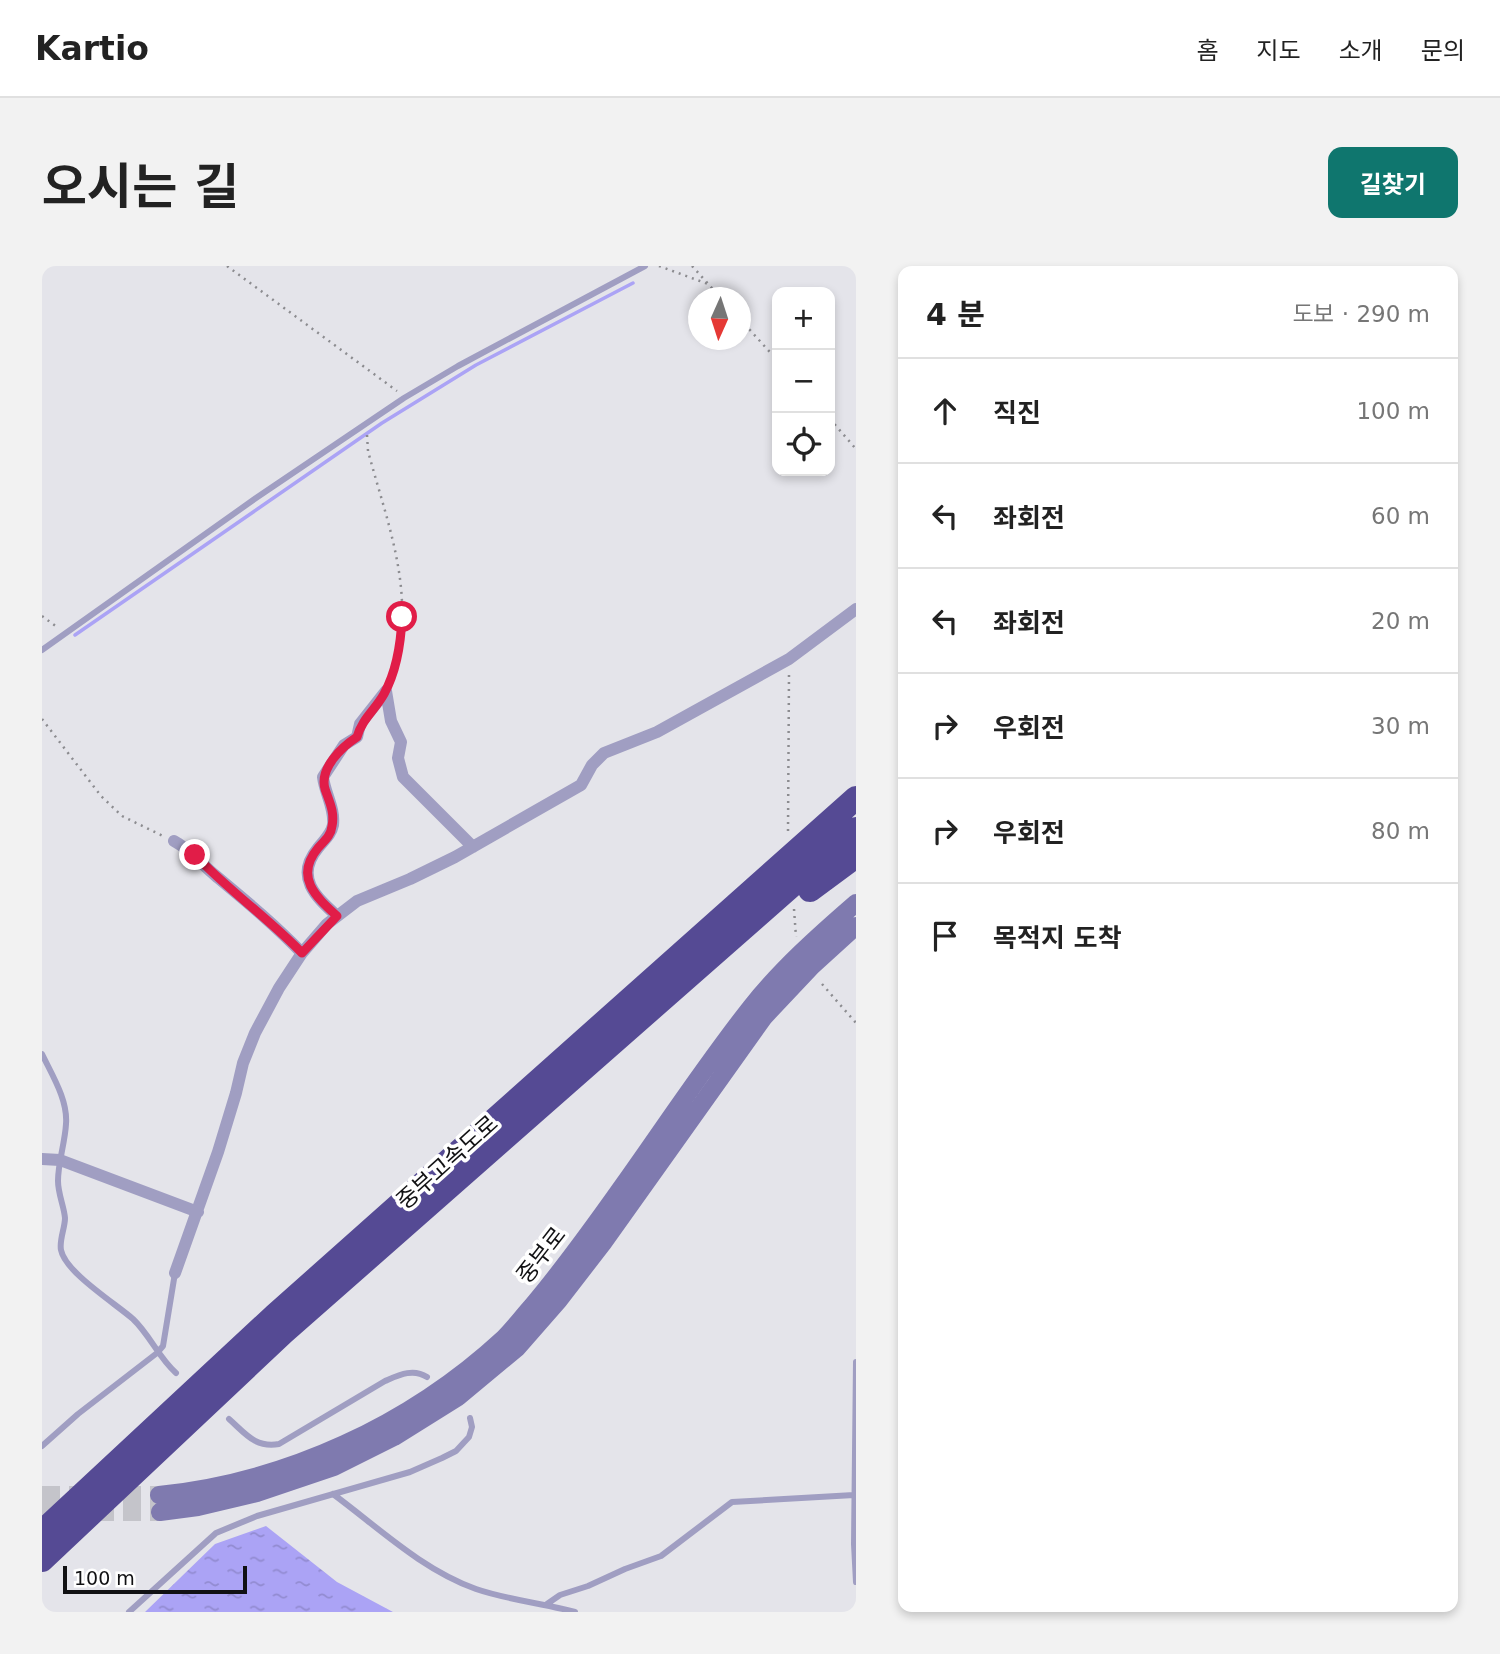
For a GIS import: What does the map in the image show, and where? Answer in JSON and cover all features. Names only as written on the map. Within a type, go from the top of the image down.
[{"type":"highway","points":[[826,826],[856,790]]},
{"type":"highway","name":"중부고속도로","points":[[42,1532],[274,1316],[856,798]]},
{"type":"highway","name":"중부고속도로","points":[[42,1560],[283,1333],[856,829]]},
{"type":"highway","points":[[690,976],[856,856]]},
{"type":"main road","name":"중부로","points":[[856,903],[800,955],[752,1006],[590,1233],[505,1337],[448,1384],[386,1423],[327,1452],[252,1478],[195,1491],[159,1503],[198,1507],[257,1493],[334,1467],[394,1437],[458,1397],[517,1348],[559,1300],[603,1243],[764,1017],[812,966],[856,926]]},
{"type":"main road","points":[[812,966],[856,936]]},
{"type":"street","points":[[175,1273],[198,1212],[255,1032],[302,953],[337,916],[357,901],[410,879],[473,847],[580,785],[592,765],[604,753],[657,732],[789,659],[856,609]]},
{"type":"street","points":[[386,691],[391,721],[401,742],[398,758],[403,777],[473,847]]},
{"type":"street","points":[[337,916],[312,891],[310,885],[310,860],[327,839],[332,828],[333,814],[324,786],[324,777],[344,745],[357,737],[360,724],[386,691]]},
{"type":"street","points":[[174,841],[195,855],[276,926],[302,953]]},
{"type":"street","points":[[42,1159],[60,1160],[198,1212]]},
{"type":"lane","points":[[42,650],[256,498],[404,398],[458,366],[645,266]]},
{"type":"lane","points":[[42,1054],[65,1108],[67,1121],[58,1186],[65,1216],[60,1248],[65,1259],[101,1296],[133,1319],[176,1373]]},
{"type":"lane","points":[[42,1446],[122,1379],[158,1353],[163,1346],[175,1273]]},
{"type":"lane","points":[[856,1362],[856,1582]]},
{"type":"lane","points":[[229,1419],[262,1445],[279,1444],[385,1381],[413,1372],[427,1377]]},
{"type":"lane","points":[[129,1612],[216,1533],[257,1516],[410,1472],[456,1451],[469,1437],[472,1427],[470,1418]]},
{"type":"lane","points":[[333,1494],[403,1549],[473,1588],[575,1612]]},
{"type":"lane","points":[[547,1604],[560,1595],[661,1556],[732,1502],[854,1495]]},
{"type":"path","points":[[227,266],[404,398]]},
{"type":"path","points":[[659,266],[708,284]]},
{"type":"path","points":[[692,266],[711,287]]},
{"type":"path","points":[[751,331],[772,354]]},
{"type":"path","points":[[835,425],[856,449]]},
{"type":"path","points":[[369,437],[368,451],[395,555],[402,600],[401,630],[386,691]]},
{"type":"path","points":[[42,616],[66,633]]},
{"type":"path","points":[[788,831],[789,659]]},
{"type":"path","points":[[42,719],[100,796],[122,816],[174,841]]},
{"type":"path","points":[[794,906],[796,937]]},
{"type":"path","points":[[822,984],[856,1023]]},
{"type":"water","points":[[266,1526],[337,1582],[393,1612],[145,1612],[215,1544]]},
{"type":"waterway","points":[[75,635],[382,423],[476,365],[633,283]]},
{"type":"tunnel","points":[[42,1495],[159,1495]]},
{"type":"tunnel","points":[[42,1512],[160,1512]]},
{"type":"route","points":[[195,855],[276,926],[302,953],[337,916],[312,891],[310,885],[310,860],[327,839],[332,828],[333,814],[324,786],[324,777],[344,745],[357,737],[360,724],[386,691],[396,657],[402,617]]}]
